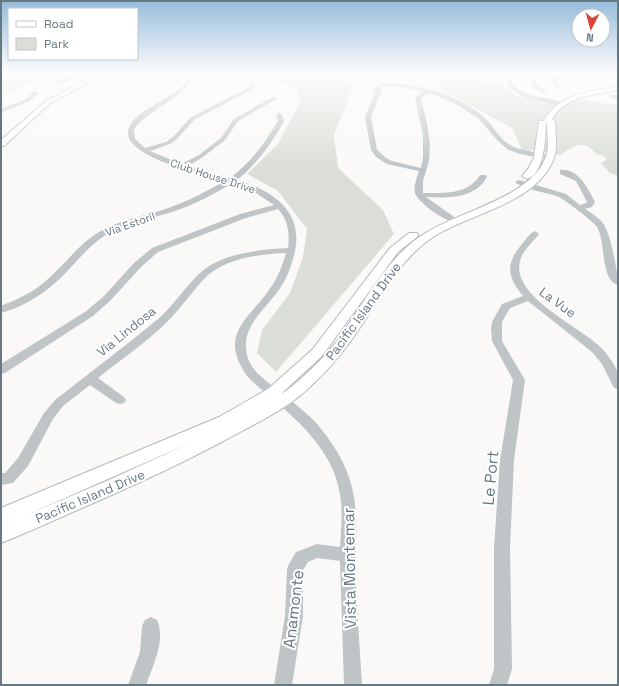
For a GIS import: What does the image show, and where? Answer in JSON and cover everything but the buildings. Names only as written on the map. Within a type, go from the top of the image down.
[{"type":"main road","points":[[1,134],[35,105]]},
{"type":"main road","points":[[1,144],[44,105]]},
{"type":"main road","name":"Pacific Island Drive","points":[[521,186],[537,163],[542,121],[548,120],[551,113],[559,105]]},
{"type":"main road","points":[[548,120],[551,122],[550,158]]},
{"type":"main road","name":"Pacific Island Drive","points":[[1,534],[128,480],[203,444],[278,397],[317,353],[394,250],[418,231],[452,219],[521,186],[544,170],[550,158]]},
{"type":"main road","name":"Pacific Island Drive","points":[[1,526],[9,513],[278,397]]},
{"type":"street","points":[[1,111],[17,105]]},
{"type":"street","points":[[159,105],[141,117],[132,126],[132,138],[142,150],[168,143],[175,138],[192,120],[220,105]]},
{"type":"street","points":[[183,166],[201,156],[224,139],[236,120],[263,105]]},
{"type":"street","points":[[373,105],[368,117],[374,150],[377,155],[390,162],[423,170]]},
{"type":"street","points":[[420,105],[426,128],[426,158],[418,183],[420,195],[428,204],[452,219]]},
{"type":"street","points":[[460,105],[475,114],[487,124],[504,144],[523,153],[550,158]]},
{"type":"street","name":"Via Estoril","points":[[1,310],[33,296],[51,282],[90,242],[103,233],[118,226],[173,209],[198,199],[242,172],[268,144],[281,121],[280,115]]},
{"type":"street","name":"Club House Drive","points":[[142,150],[157,158],[230,180],[261,192],[285,212],[293,231],[292,250],[279,284],[244,329],[239,347],[246,368],[255,379],[278,397]]},
{"type":"street","points":[[563,172],[579,180],[591,202],[590,205],[578,208]]},
{"type":"street","points":[[420,195],[467,192],[477,188],[482,183],[484,177]]},
{"type":"street","points":[[521,186],[578,208],[595,220],[604,231],[611,272],[614,279],[618,282]]},
{"type":"street","points":[[1,370],[89,314],[114,292],[145,258],[155,250],[243,216],[279,206]]},
{"type":"street","name":"La Vue","points":[[535,234],[517,258],[514,268],[519,287],[528,298],[593,346],[605,361],[618,386]]},
{"type":"street","name":"Via Lindosa","points":[[4,479],[23,462],[48,416],[59,403],[163,320],[187,292],[211,270],[234,259],[249,255],[292,250]]},
{"type":"street","name":"Le Port","points":[[498,685],[503,669],[502,547],[507,460],[519,380],[497,341],[496,330],[497,322],[506,306],[528,298]]},
{"type":"street","points":[[89,378],[120,400]]},
{"type":"street","name":"Vista Montemar","points":[[278,397],[317,433],[327,446],[343,476],[351,513],[348,555],[350,648],[353,685]]},
{"type":"street","name":"Anamonte","points":[[283,685],[294,616],[295,570],[302,557],[317,551],[348,555]]},
{"type":"street","points":[[137,685],[149,652],[151,626]]},
{"type":"green space","points":[[298,105],[346,105],[334,135],[338,168],[383,210],[394,234],[276,372],[257,353],[262,330],[290,293],[303,257],[307,229],[278,191],[247,174],[278,144]]},
{"type":"green space","points":[[470,105],[618,105],[618,176],[610,173],[601,163],[607,159],[602,155],[597,155],[588,146],[575,146],[560,155],[536,150],[523,151],[512,128]]}]
